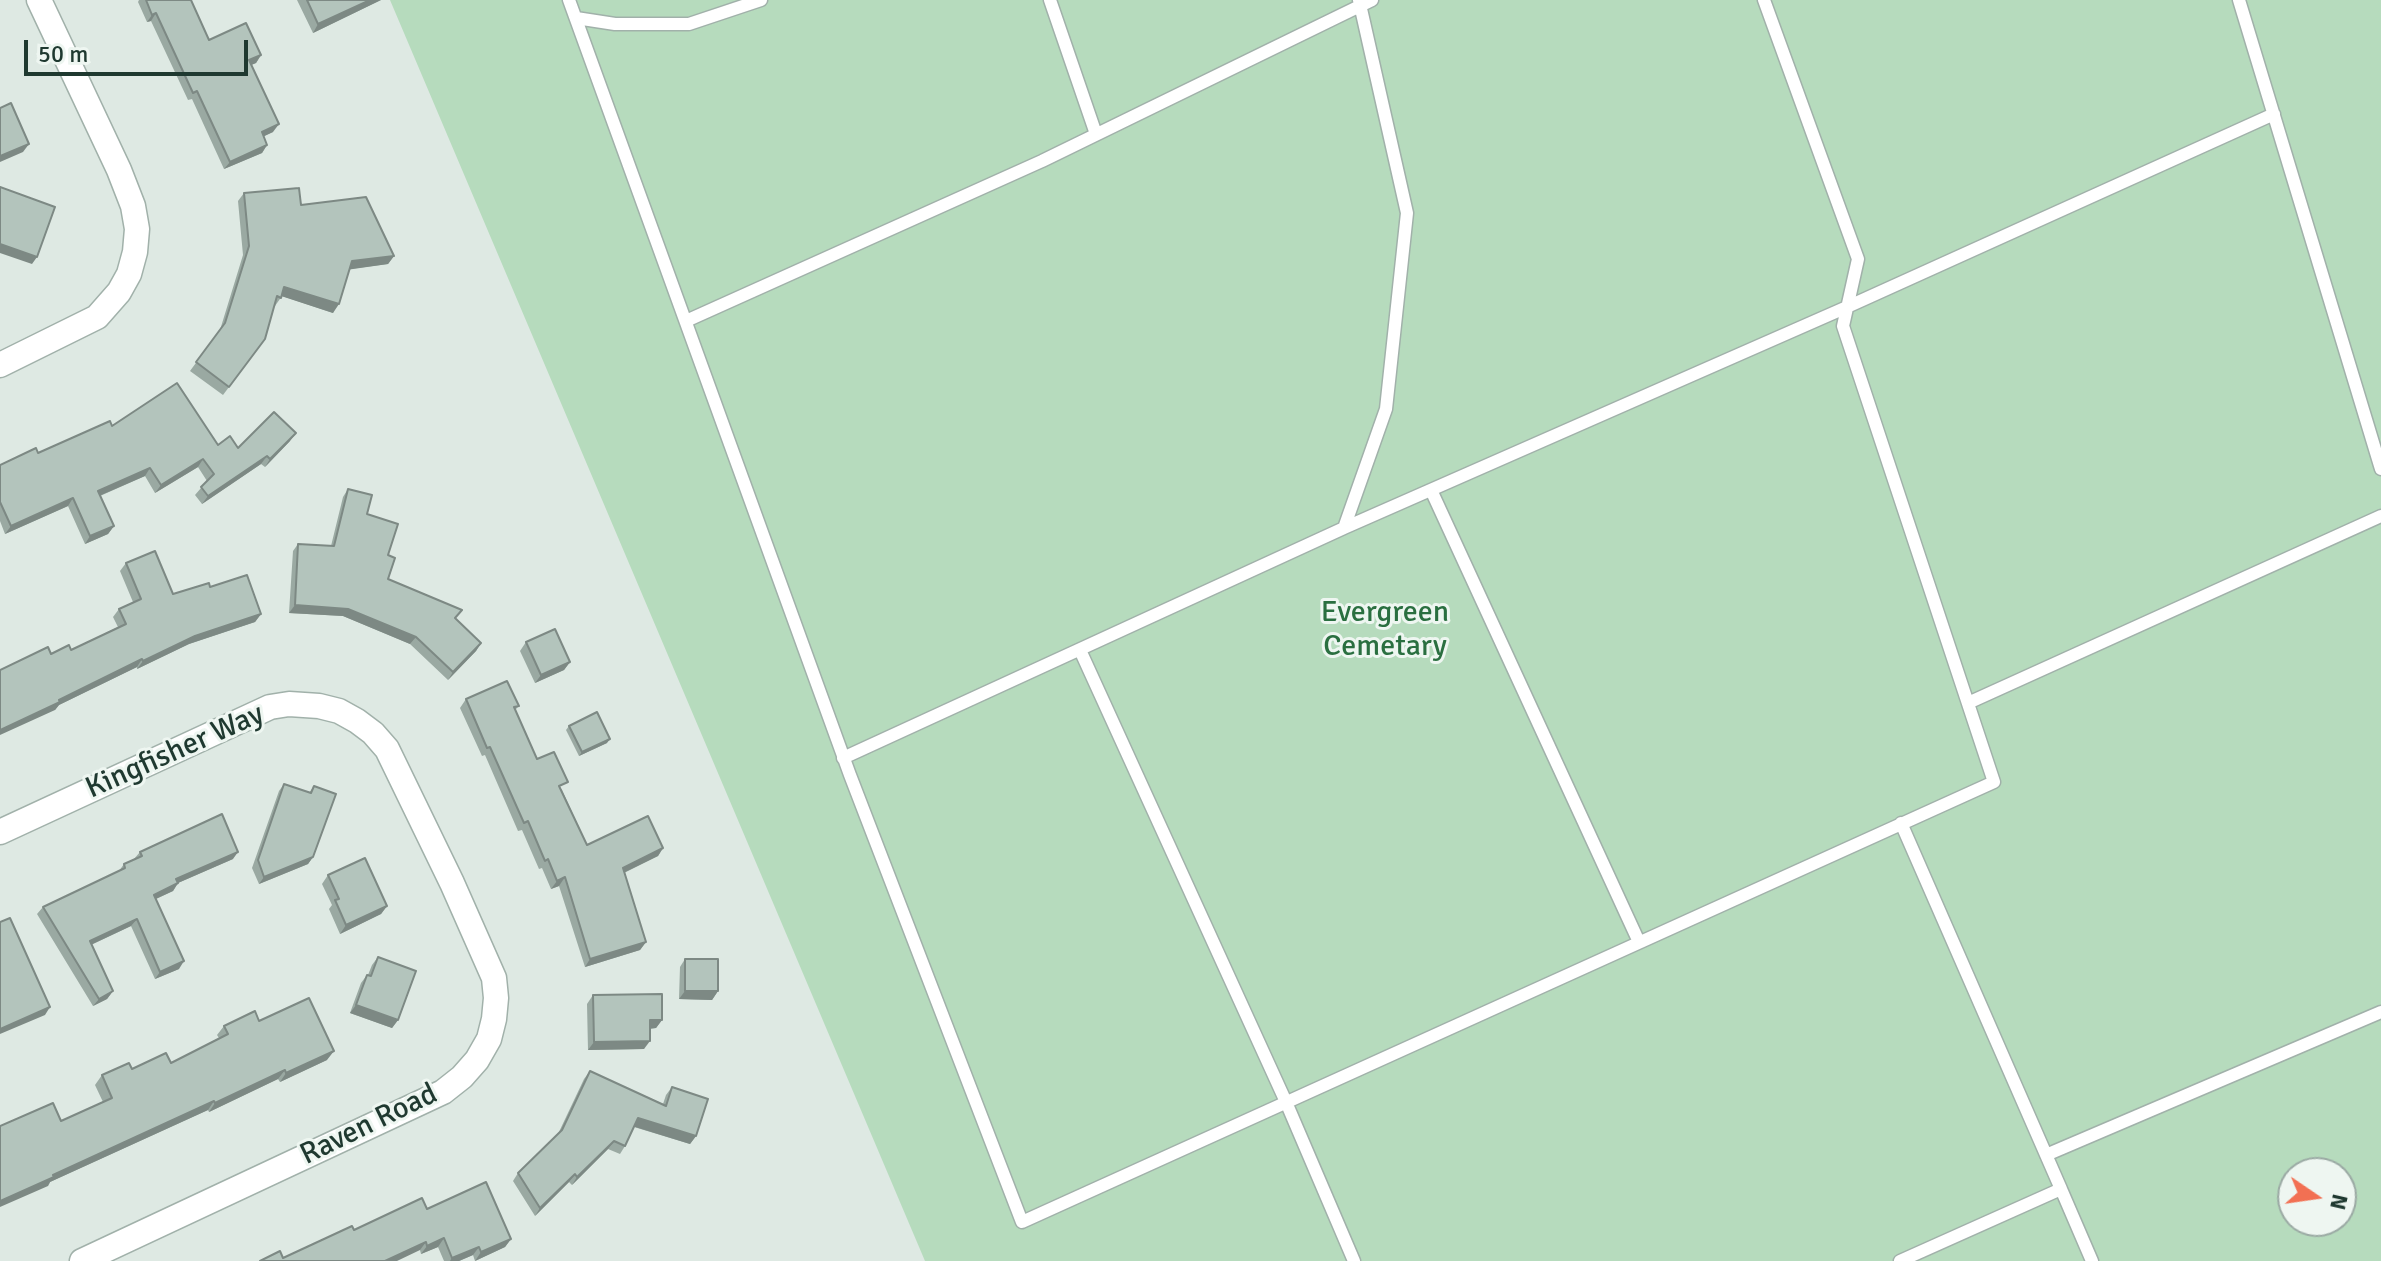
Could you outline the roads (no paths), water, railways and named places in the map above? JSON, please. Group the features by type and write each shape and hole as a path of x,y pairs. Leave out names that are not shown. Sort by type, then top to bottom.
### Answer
{"street":[{"path":"0,365 97,317 119,292 129,274 135,252 137,229 133,206 39,0"},
{"name":"Kingfisher Way","path":"0,832 270,707 289,704 319,706 339,711 357,721 387,749 452,883"},
{"name":"Raven Road","path":"82,1261 443,1092 462,1077 489,1039 496,998 488,960 452,883"}],"lane":[{"path":"569,0 843,758 1022,1222 1994,782 1843,326 1858,259 1764,0"},
{"path":"576,18 615,24 689,24 761,0"},
{"path":"1050,0 1096,134"},
{"path":"2239,0 2381,469"},
{"path":"686,321 1096,134 1364,2 1407,213 1386,409 1344,528"},
{"path":"843,758 1344,528 1847,307 2274,114"},
{"path":"1431,490 1639,942"},
{"path":"1968,703 2381,516"},
{"path":"1080,650 1286,1102 1354,1261"},
{"path":"1901,823 2092,1261"},
{"path":"2046,1155 2381,1012"},
{"path":"1900,1261 2061,1189"}],"park label":[{"name":"Evergreen Cemetary","path":"1385,630"}]}
